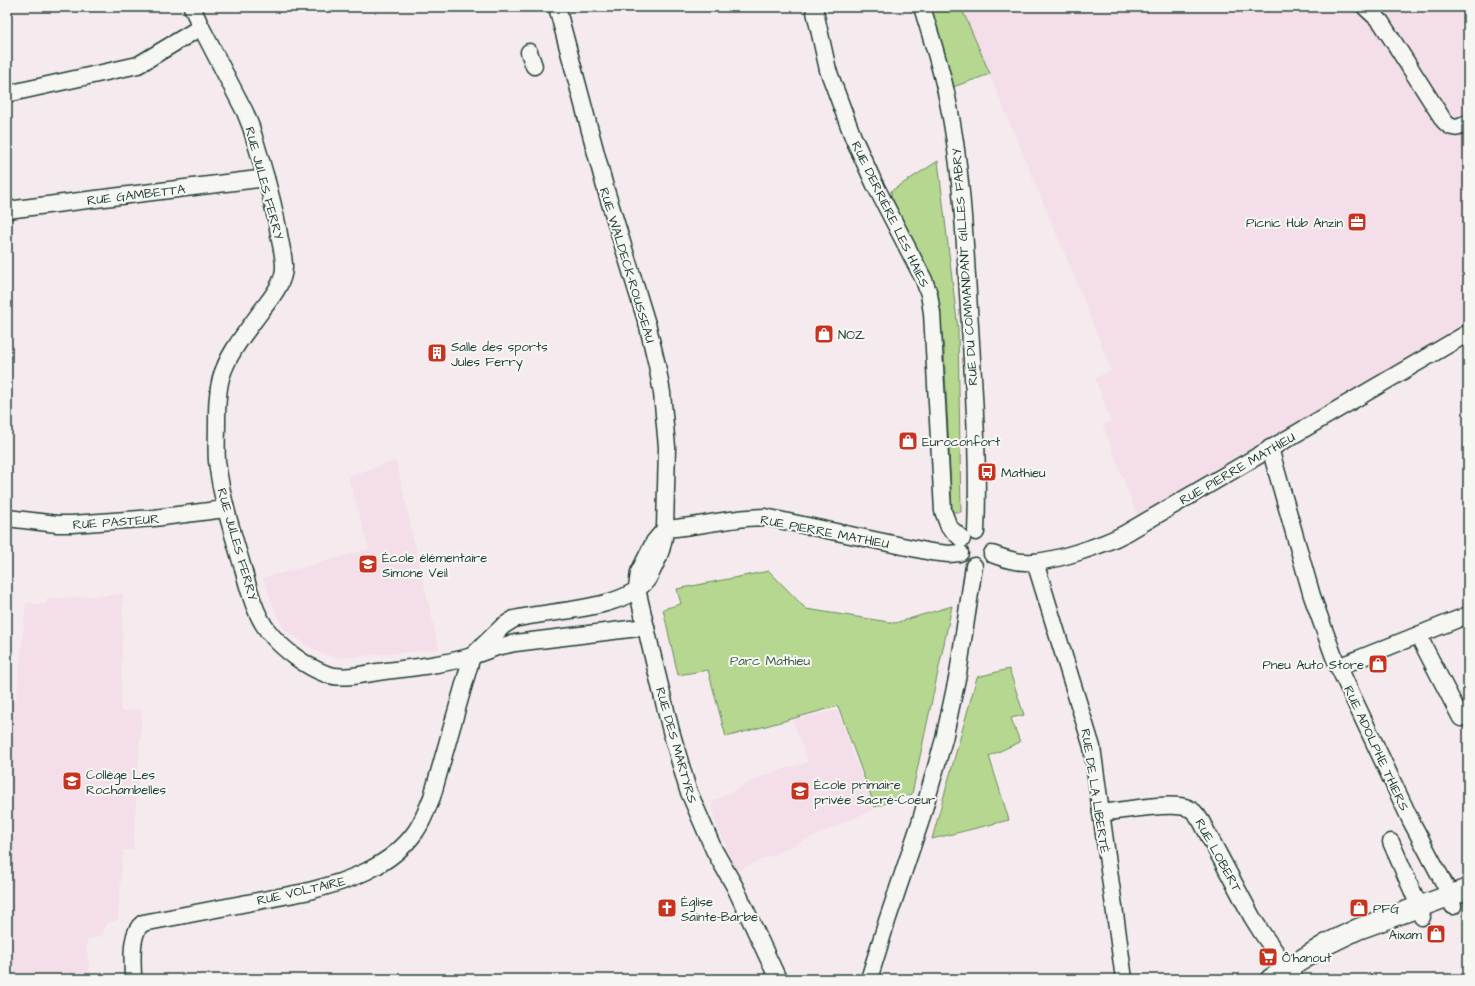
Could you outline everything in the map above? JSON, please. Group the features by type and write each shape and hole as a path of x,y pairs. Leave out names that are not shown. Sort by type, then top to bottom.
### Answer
{"main road":[{"path":"1286,976 1342,936 1374,922 1420,912 1457,901 1468,889"}],"street":[{"name":"RUE JULES FERRY","path":"192,7 245,112 251,127 278,222 284,267 282,279 274,294 240,341 228,361 218,391 217,457 225,509 246,579 261,619 267,630 275,639 303,662 325,673 339,676 448,662 515,643 646,627"},
{"name":"RUE WALDECK-ROUSSEAU","path":"557,7 604,182 648,327 657,365 667,434 665,529"},
{"name":"RUE DERRIÈRE LES HAIES","path":"814,7 828,70 853,137 874,183 921,274 929,294 932,314 943,511 949,527 961,546"},
{"name":"RUE DU COMMANDANT GILLES FABRY","path":"922,7 944,83 958,163 976,422 976,532"},
{"path":"1366,7 1381,22 1447,124 1453,128 1457,128 1468,123"},
{"path":"7,94 138,65 201,27"},
{"name":"RUE GAMBETTA","path":"7,210 266,178"},
{"name":"RUE PIERRE MATHIEU","path":"992,554 1016,561 1035,562 1100,545 1118,538 1468,333"},
{"name":"RUE ADOLPHE THIERS","path":"1270,448 1312,596 1338,667 1411,821 1445,885 1457,901"},
{"name":"RUE PASTEUR","path":"7,518 57,524 72,524 154,518 225,509"},
{"name":"RUE PIERRE MATHIEU","path":"665,529 684,528 765,517 931,552 949,554 961,546"},
{"path":"472,656 503,626 514,619 601,605 615,601 637,590 638,572 654,542 665,529"},
{"path":"976,532 983,533 990,538 993,547 992,554 985,563 974,566 964,561 961,546 970,533 976,532"},
{"name":"RUE DE LA LIBERTÉ","path":"1035,562 1090,739 1102,813 1124,979"},
{"path":"869,979 920,823 942,745 958,674 974,566"},
{"name":"RUE DES MARTYRS","path":"637,590 671,731 688,790 714,850 735,887 778,979"},
{"path":"1338,667 1468,615"},
{"path":"1418,635 1461,718"},
{"name":"RUE VOLTAIRE","path":"133,979 134,938 136,929 143,923 305,892 337,884 360,875 378,865 402,847 417,830 432,797 472,656"},
{"name":"RUE LOBERT","path":"1102,813 1164,806 1184,807 1196,813 1252,917 1286,976"},
{"path":"1391,842 1420,912"}],"shaded area":[{"path":"961,7 1468,7 1468,327 1137,516 1103,425 1111,422 1095,378 1111,371 1079,288"},
{"name":"École élémentaire Simone Veil","path":"396,461 439,649 339,658 320,653 287,631 280,622 263,578 369,549 348,476"},
{"name":"Collège Les Rochambelles","path":"123,594 121,711 142,710 133,850 123,850 118,920 108,923 101,936 88,939 86,947 91,979 7,979 7,701 16,702 26,603 46,604 47,599"},
{"name":"École primaire privée Sacré-Coeur","path":"837,710 874,809 737,871 714,818 712,802 756,779 808,762 793,720"}],"green space":[{"path":"928,7 961,7 990,74 953,87"},
{"path":"938,161 958,329 961,512 952,512 944,349 935,285 891,196 891,191"},
{"name":"Parc Mathieu","path":"769,571 806,609 895,623 952,606 912,794 875,807 838,706 726,737 708,670 678,675 663,609 681,604 677,589"},
{"path":"1009,669 1024,715 1011,718 1020,742 989,756 1009,820 932,839 977,677"}],"place":[{"name":"Picnic Hub Anzin","path":"1357,222"},
{"name":"NOZ","path":"824,334"},
{"name":"Salle des sports Jules Ferry","path":"437,353"},
{"name":"Euroconfort","path":"908,441"},
{"name":"Mathieu","path":"987,472"},
{"name":"École élémentaire Simone Veil","path":"368,564"},
{"name":"Pneu Auto Store","path":"1378,664"},
{"name":"Collège Les Rochambelles","path":"72,781"},
{"name":"École primaire privée Sacré-Coeur","path":"800,791"},
{"name":"Église Sainte-Barbe","path":"667,908"},
{"name":"PFG","path":"1359,908"},
{"name":"Aixam","path":"1436,934"},
{"name":"Ô'hanout","path":"1268,957"}]}
